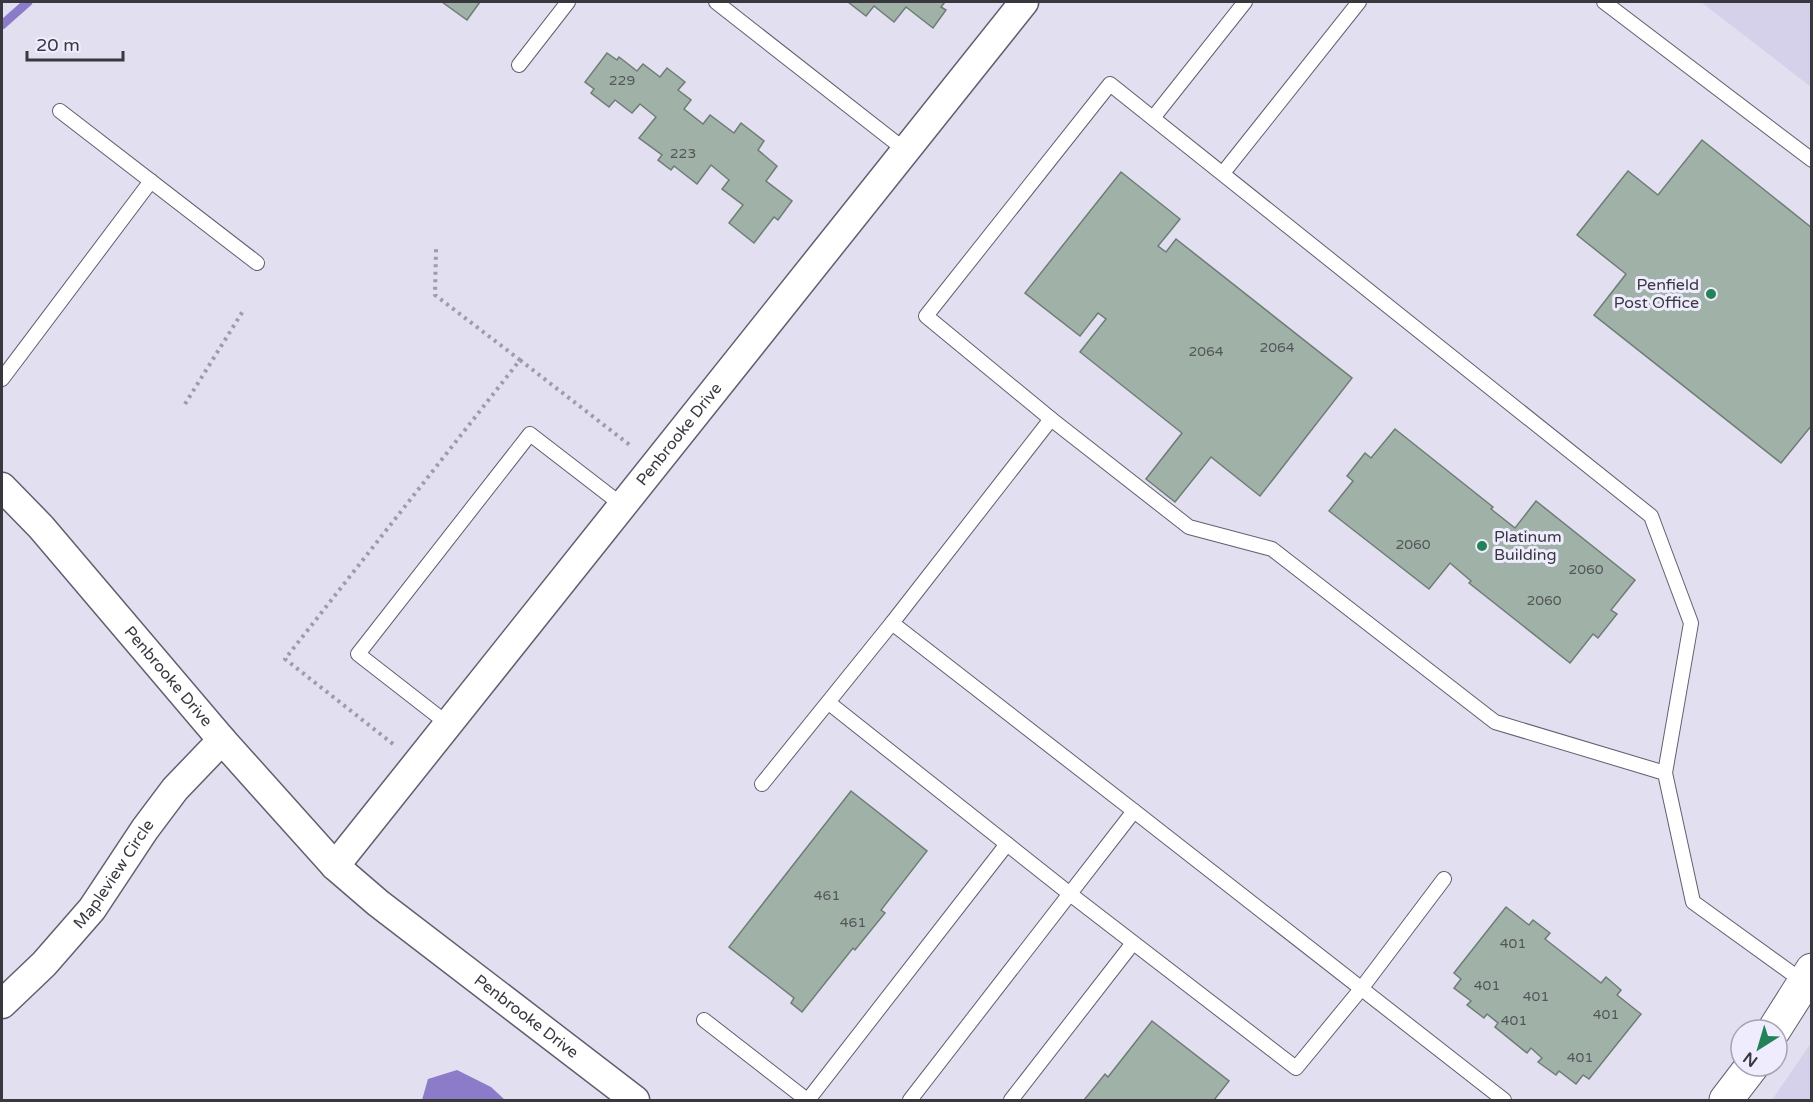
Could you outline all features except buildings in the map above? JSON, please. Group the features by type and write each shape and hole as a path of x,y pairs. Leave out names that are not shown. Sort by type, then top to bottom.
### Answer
{"main road":[{"path":"1782,1018 1809,980"},
{"path":"1726,1101 1743,1078"}],"street":[{"name":"Penbrooke Drive","path":"335,866 1024,2"},
{"name":"Penbrooke Drive","path":"2,487 41,527 222,740 335,866 430,944 635,1101"},
{"name":"Mapleview Circle","path":"2,1004 44,964 92,909 145,829 175,789 222,740"}],"lane":[{"path":"519,65 568,2"},
{"path":"716,2 905,150"},
{"path":"1152,118 1245,2"},
{"path":"1223,173 1359,2"},
{"path":"1604,2 1812,160"},
{"path":"1665,773 1495,722 1272,549 1189,527 1051,419 926,316 1110,84 1651,516 1691,623 1665,773 1693,902 1809,980"},
{"path":"60,111 257,263"},
{"path":"2,379 151,181"},
{"path":"762,784 829,703 1051,419"},
{"path":"448,724 358,654 530,434 622,505"},
{"path":"892,623 1504,1101"},
{"path":"829,703 1070,894 1296,1068 1361,989 1444,879"},
{"path":"910,1101 1134,811"},
{"path":"704,1020 807,1101 1007,844"},
{"path":"1011,1101 1133,943"}],"path":[{"path":"436,249 435,295 631,447"},
{"path":"185,404 243,311"},
{"path":"394,744 285,659 520,360"}],"shaded area":[{"path":"1701,2 1811,2 1811,87"},
{"path":"1811,1043 1811,1100 1772,1100"},
{"path":"457,1070 491,1087 505,1100 422,1100 428,1079"}],"waterway":[{"path":"2,25 28,2"}],"place":[{"name":"Penfield Post Office","path":"1711,294"},
{"name":"Platinum Building","path":"1482,546"}]}
